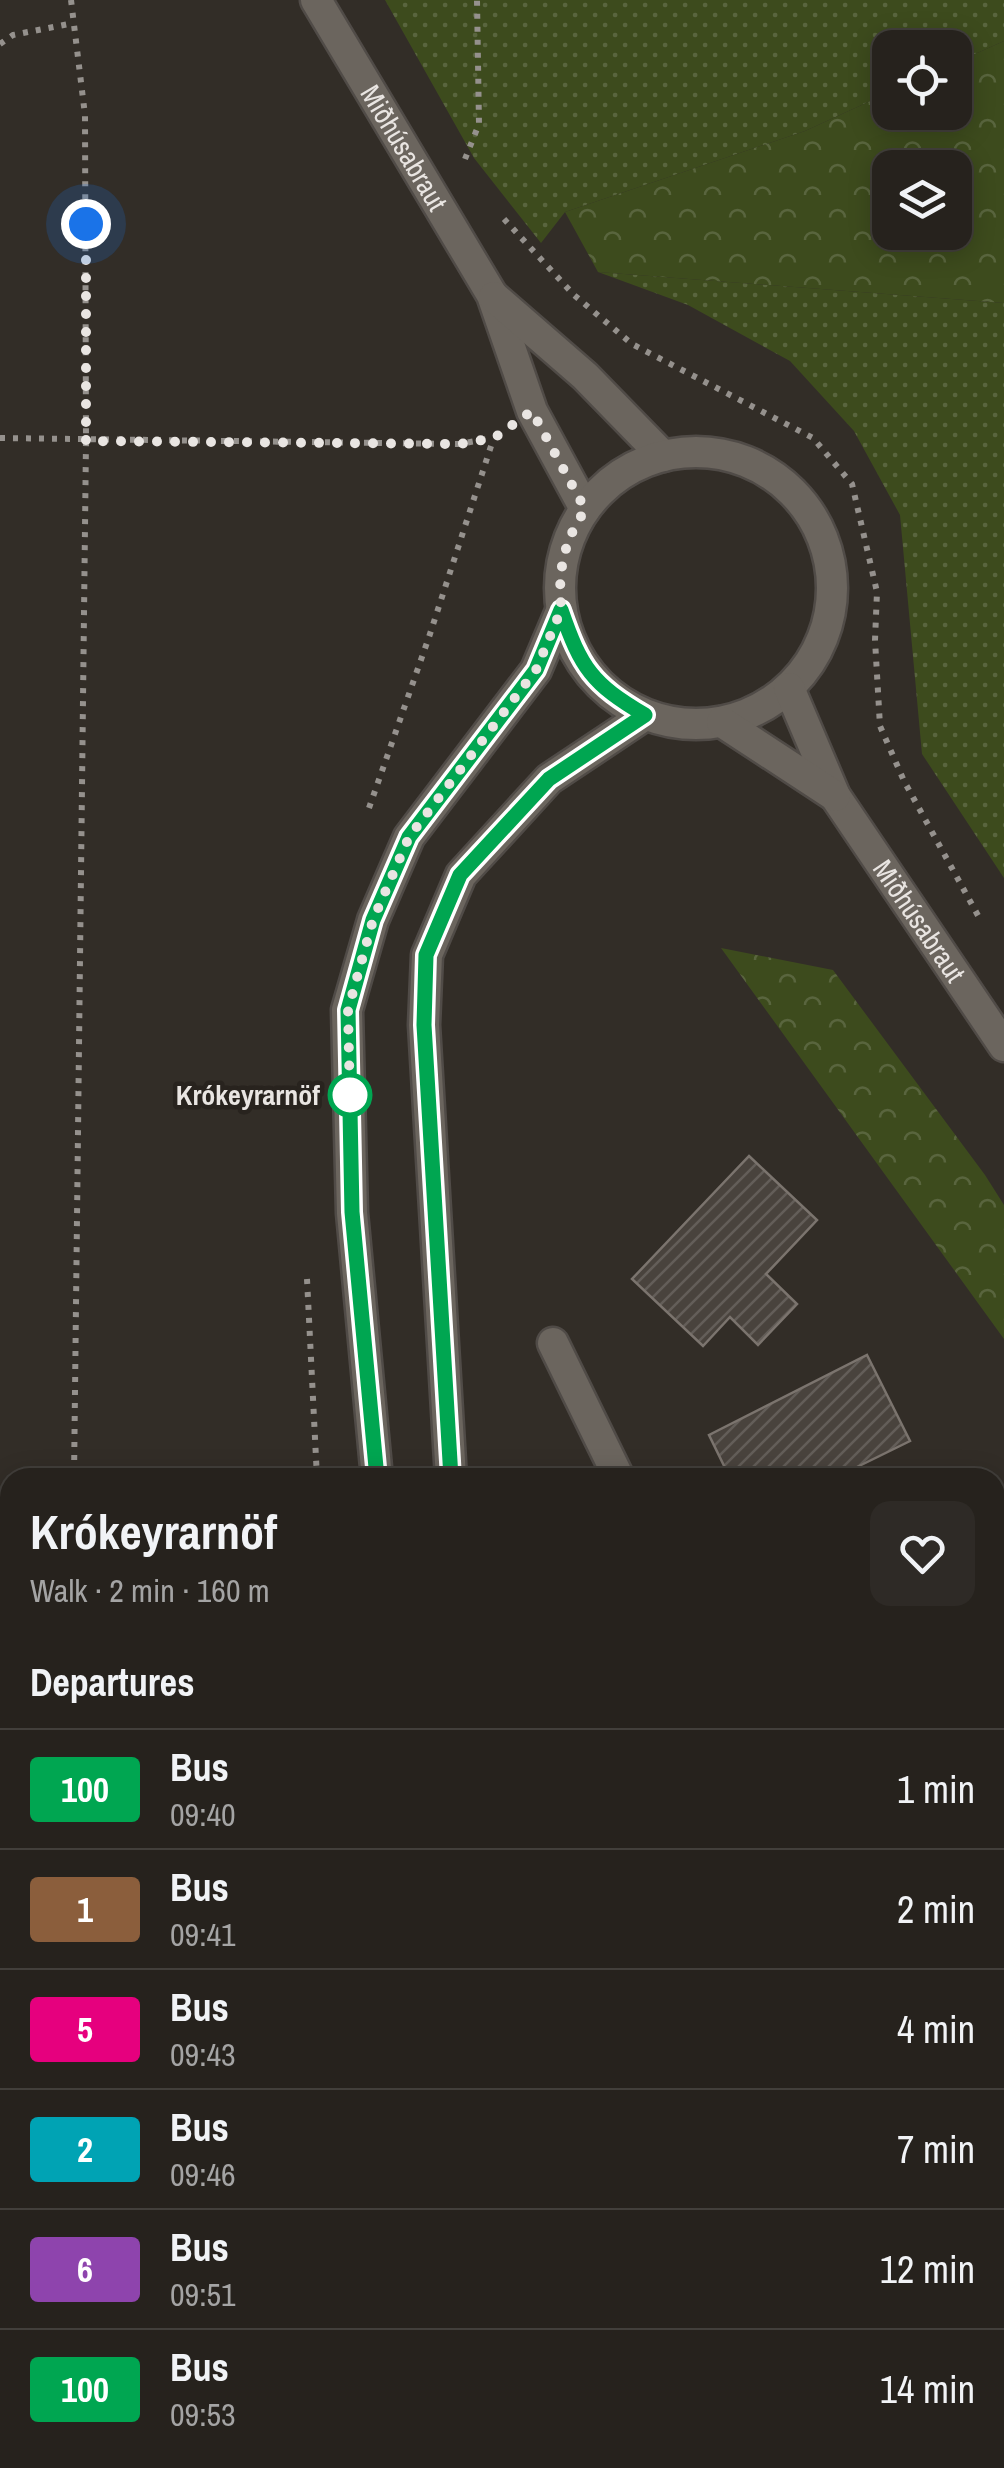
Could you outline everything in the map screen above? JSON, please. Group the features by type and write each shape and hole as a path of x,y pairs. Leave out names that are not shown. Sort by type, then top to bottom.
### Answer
{"street":[{"name":"Miðhúsabraut","path":"316,0 492,295 532,411 585,509"},
{"name":"Miðhúsabraut","path":"492,295 584,376 663,456"},
{"path":"707,452 750,464 788,488 816,523 830,565 831,610 816,652 790,688 758,710 722,722 683,725 645,715 605,691 576,654 561,610 560,575 568,540 585,509 606,485 663,456 707,452"},
{"path":"376,1468 352,1212 348,1010 373,920 409,837 536,670 561,610"},
{"name":"Miðhúsabraut","path":"790,688 835,796 1004,1046"},
{"path":"450,1468 424,1025 426,955 460,875 549,779 645,715"},
{"name":"Miðhúsabraut","path":"722,722 835,796"},
{"path":"553,1343 614,1468"}],"path":[{"path":"71,0 85,115 86,441 74,1468"},
{"path":"460,170 479,124 478,0"},
{"path":"0,44 12,35 74,23"},
{"path":"498,212 574,295 632,344 813,438 852,484 877,592 875,640 880,726 904,781 985,928"},
{"path":"584,376 632,344"},
{"path":"0,438 460,444 494,438 532,411"}],"green space":[{"path":"385,0 1004,0 1004,41 972,55 972,30 872,30 872,100 805,131 565,212 541,243 474,158"},
{"path":"1004,41 1004,303 598,272 565,212 805,131 872,100 872,130 972,130 972,55"},
{"path":"598,272 1004,303 1004,878 922,754 900,515 854,431 790,361 688,305"},
{"path":"721,948 833,970 985,1175 1004,1205 1004,1339"}],"building":[{"path":"749,1156 817,1220 766,1274 797,1304 758,1345 730,1317 703,1346 632,1279"},
{"path":"867,1355 910,1441 855,1468 725,1468 709,1435"}],"bus line":[{"name":"100","path":"376,1468 352,1212 348,1010 373,920 409,837 536,670 561,610 576,654 605,691 645,715 549,779 460,875 426,955 424,1025 450,1468"}],"place":[{"name":"Krókeyrarnöf","path":"350,1095"}],"route":[{"path":"86,224 86,441 460,444 494,438 532,411 585,509 568,540 560,575 561,610 536,670 409,837 373,920 348,1010 350,1102 350,1095"}]}
